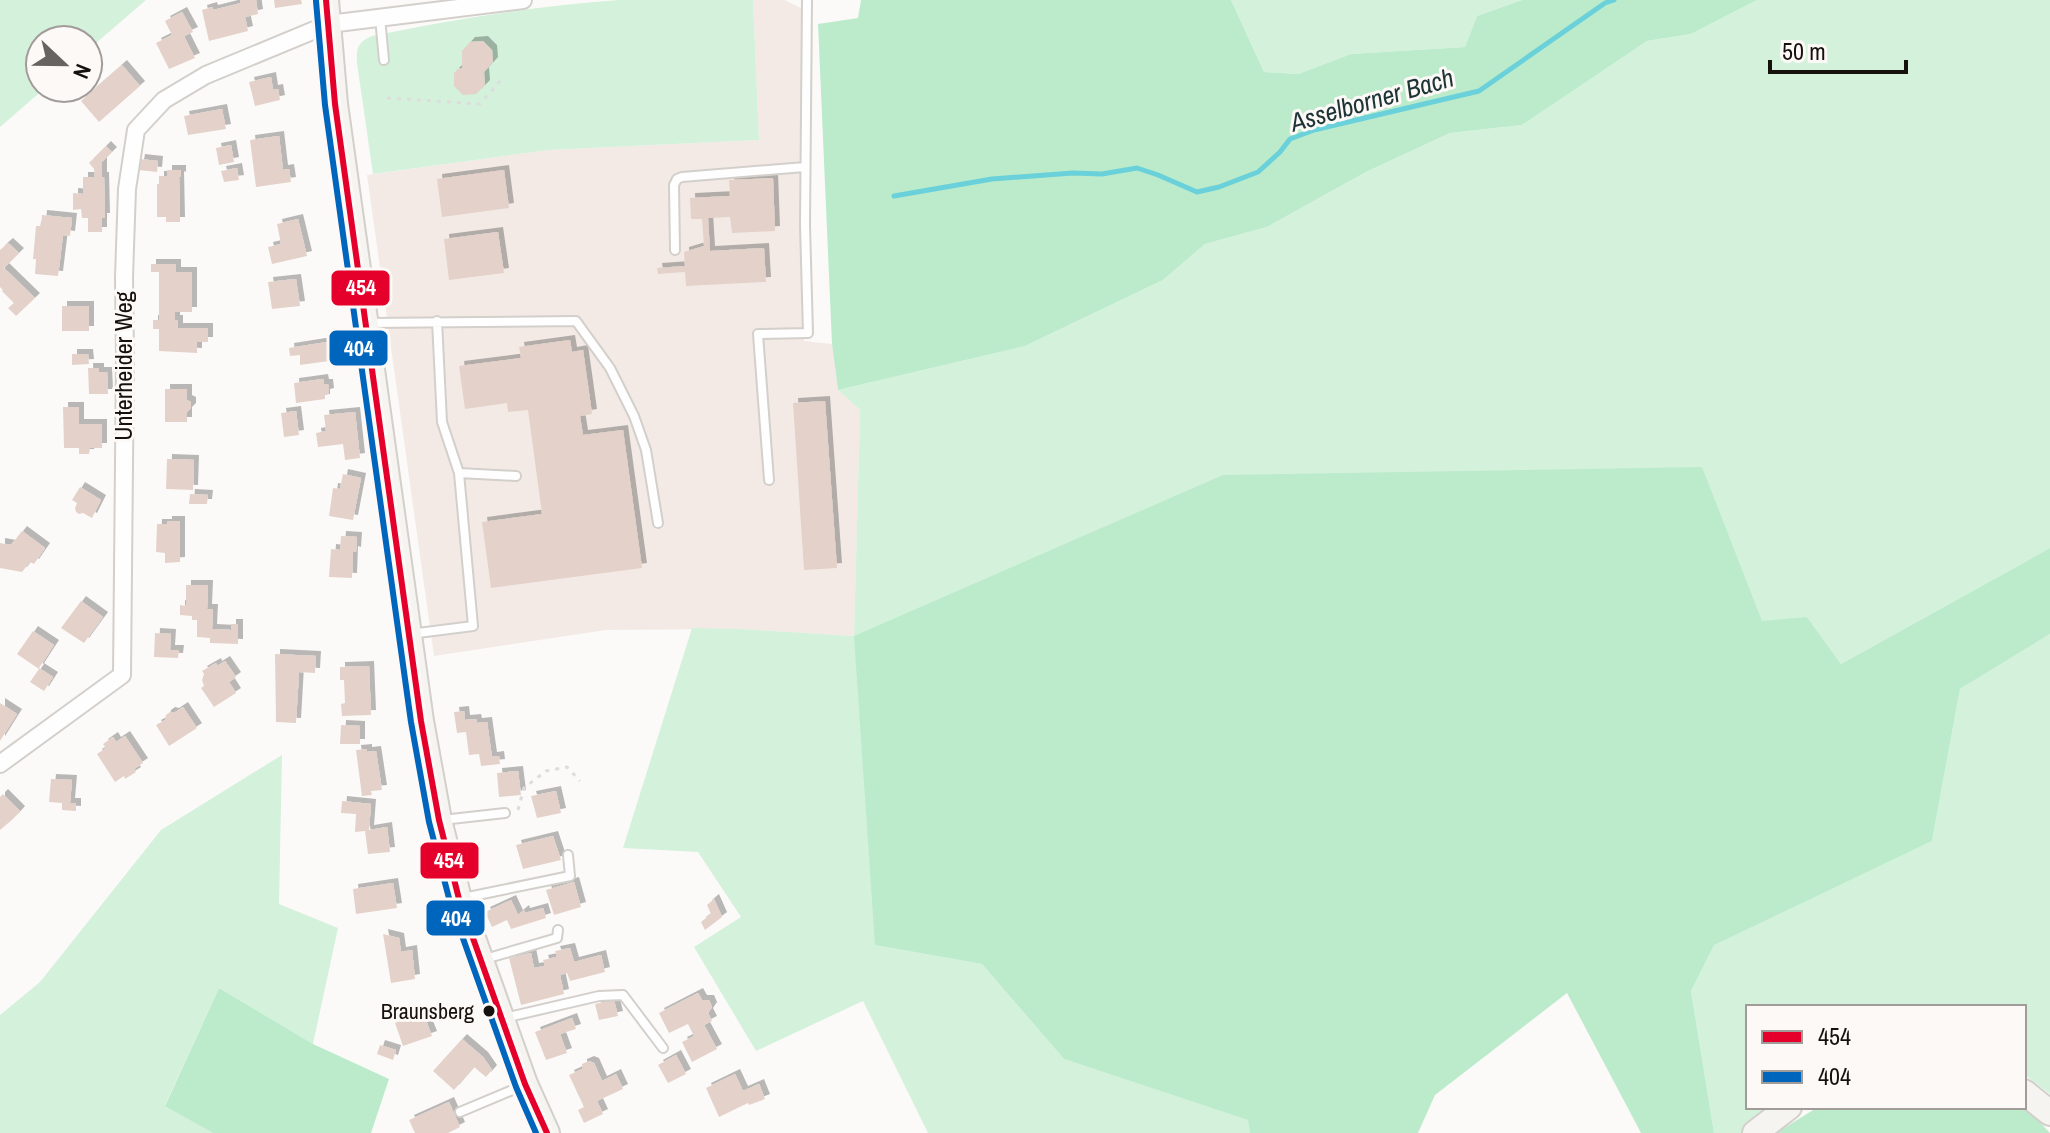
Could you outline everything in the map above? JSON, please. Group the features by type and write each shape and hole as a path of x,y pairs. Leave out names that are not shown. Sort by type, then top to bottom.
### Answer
{"main road":[{"path":"327,12 335,104 421,721 439,820 479,961 525,1084 547,1133"},
{"path":"2026,1094 2050,1113"},
{"path":"1755,1133 1786,1109"}],"street":[{"path":"327,12 380,18 523,0"},
{"name":"Unterheider Weg","path":"0,764 122,675 124,277 127,189 136,130 164,100 327,12"}],"lane":[{"path":"769,480 758,334 808,333 805,167 807,0"},
{"path":"380,18 384,60"},
{"path":"675,250 674,185 677,179 805,167"},
{"path":"409,634 473,626 459,473 442,422 437,321"},
{"path":"366,323 576,321 610,368 634,416 646,450 658,523"},
{"path":"459,473 516,476"},
{"path":"439,820 505,813"},
{"path":"459,899 570,876 568,855"},
{"path":"479,961 557,938 558,930"},
{"path":"502,1019 599,996 623,995 663,1048"},
{"path":"460,1112 525,1084"}],"path":[{"path":"387,98 480,104 501,80"},
{"path":"505,813 519,809 524,788 546,771 567,767 580,781"}],"shaded area":[{"path":"753,0 785,0 803,9 804,341 832,344 838,390 860,410 854,636 741,629 606,630 434,656 367,175 548,150 759,140"}],"green space":[{"path":"0,0 146,0 104,36 104,24 24,24 24,104 27,104 0,127"},
{"path":"619,0 753,0 759,140 548,150 373,174 357,63 361,43 372,36 464,19"},
{"path":"861,0 1231,0 1264,72 1298,74 1351,54 1465,47 1477,16 1522,0 1757,0 1691,34 1647,41 1522,125 1450,133 1366,172 1267,227 1205,244 1163,280 1025,346 838,390 832,344 818,24 858,18"},
{"path":"1231,0 1522,0 1477,16 1465,47 1351,54 1298,74 1264,72"},
{"path":"1757,0 2050,0 2050,548 1841,664 1807,617 876,945 982,964 1064,1059 1249,1120 1250,1133 928,1133 863,1001 756,1051 694,947 741,917 698,852 623,848 692,628 854,636 860,410 838,390 1025,346 1163,280 1205,244 1267,227 1366,172 1450,133 1522,125 1647,41 1691,34"},
{"path":"1702,467 1762,621 1807,617 1841,664 2050,548 2050,634 1960,689 1932,841 1714,945 1691,991 1714,1133 1641,1133 1567,993 1435,1095 1418,1133 1250,1133 1248,1120 1064,1059 982,964 875,945 854,636 1223,475"},
{"path":"2050,634 2050,1094 2026,1076 2026,1005 1746,1005 1746,1109 1771,1109 1742,1133 1714,1133 1691,991 1714,944 1932,841 1960,689"},
{"path":"282,755 279,904 338,928 313,1044 219,988 165,1105 213,1133 0,1133 0,1015 40,982 161,830"},
{"path":"219,988 313,1044 389,1079 371,1133 213,1133 165,1106"},
{"path":"1815,1109 2025,1109 2050,1133 1776,1133"}],"building":[{"path":"240,0 256,0 258,14 245,17 248,31 209,41 202,10 241,3"},
{"path":"274,0 301,0 302,4 275,8"},
{"path":"182,12 193,32 184,36 195,58 169,69 156,43 172,35 165,21"},
{"path":"483,41 492,50 493,62 484,72 485,85 476,94 463,95 454,86 454,73 462,68 462,51 470,42"},
{"path":"122,65 140,86 99,122 84,104 104,104 104,81"},
{"path":"271,77 273,90 278,89 280,100 255,106 249,82"},
{"path":"222,109 226,129 188,135 184,116"},
{"path":"279,136 283,170 289,169 291,182 256,187 250,140"},
{"path":"231,145 234,162 219,165 216,148"},
{"path":"106,146 112,152 102,162 105,218 102,218 102,232 88,232 88,218 82,218 81,209 73,210 73,193 83,194 83,177 95,177 89,163"},
{"path":"140,159 158,161 157,172 138,170"},
{"path":"237,168 239,180 224,182 221,171"},
{"path":"167,170 181,170 180,222 166,222 166,217 157,217 157,184 159,176 167,176"},
{"path":"504,170 509,208 442,217 437,179"},
{"path":"773,178 775,231 732,233 730,217 708,218 710,251 764,248 766,282 686,286 685,272 658,274 657,268 685,266 684,252 704,246 702,219 691,219 690,198 730,196 729,180"},
{"path":"42,215 72,218 70,236 63,235 58,276 35,274 36,226 41,226"},
{"path":"298,219 307,256 272,264 268,247 281,244 277,224"},
{"path":"498,232 504,273 449,280 444,239"},
{"path":"8,243 19,253 4,268 35,298 16,316 8,308 14,303 0,287 0,250"},
{"path":"151,264 176,264 176,272 192,272 192,312 175,312 175,320 178,320 178,328 208,328 208,342 197,342 197,353 159,351 159,329 153,329 153,320 159,320 159,272 151,272"},
{"path":"296,279 300,306 272,309 268,282"},
{"path":"62,306 89,306 89,331 62,331"},
{"path":"570,340 572,352 583,350 592,414 580,416 583,435 623,430 642,568 491,588 482,522 542,514 528,410 508,412 507,403 465,409 459,366 521,358 519,347"},
{"path":"327,342 329,361 300,365 300,355 290,356 289,348"},
{"path":"72,354 88,354 89,364 72,365"},
{"path":"88,368 107,372 108,394 89,394"},
{"path":"323,379 324,384 328,384 329,393 325,394 325,399 296,403 294,383"},
{"path":"165,389 187,389 191,408 187,412 187,422 165,422"},
{"path":"825,401 837,568 804,570 793,403"},
{"path":"63,407 79,407 79,424 102,424 102,448 90,448 89,454 79,454 79,448 64,448"},
{"path":"296,411 299,435 284,437 281,413"},
{"path":"355,412 360,458 345,460 343,444 318,447 316,433 326,431 324,415"},
{"path":"167,459 194,460 193,490 166,489"},
{"path":"343,474 361,478 353,520 329,516 333,488 340,489"},
{"path":"80,487 101,500 92,518 76,512 77,503 72,500"},
{"path":"190,494 208,495 207,504 189,504"},
{"path":"167,521 180,521 180,562 165,563 165,553 156,552 157,524 167,524"},
{"path":"22,531 45,548 34,564 30,562 22,572 0,568 0,543 11,545"},
{"path":"341,536 357,537 352,578 329,577 331,549 340,550"},
{"path":"186,585 208,585 207,609 213,609 212,629 231,630 231,624 238,624 238,644 210,643 210,638 197,637 197,620 192,620 192,616 180,615 180,605 186,606"},
{"path":"81,601 103,617 84,643 61,628"},
{"path":"33,631 54,645 39,668 53,677 44,691 30,682 39,669 17,654"},
{"path":"155,633 171,634 170,650 179,650 178,658 154,657"},
{"path":"275,654 316,656 315,673 299,672 296,723 276,722"},
{"path":"225,661 236,677 229,682 236,693 214,707 201,688 204,686 202,671"},
{"path":"369,666 371,715 342,716 341,704 345,703 340,667"},
{"path":"0,703 17,714 0,741"},
{"path":"183,707 197,728 169,746 156,725 165,720 170,712"},
{"path":"464,711 465,720 487,722 492,757 499,756 500,764 481,766 479,754 469,755 466,732 457,733 454,712"},
{"path":"341,725 360,726 360,744 340,744"},
{"path":"125,736 143,763 134,769 136,772 115,782 97,754 106,748 103,744 113,737 116,742"},
{"path":"367,749 367,752 376,751 382,790 362,796 356,750"},
{"path":"518,771 521,795 499,797 497,773"},
{"path":"51,779 72,780 70,803 76,803 76,811 62,810 62,803 49,802"},
{"path":"556,791 561,813 537,818 531,796"},
{"path":"3,794 20,811 0,830 0,797"},
{"path":"342,801 371,804 369,830 387,827 390,852 368,854 365,831 355,832 356,814 341,813"},
{"path":"553,836 561,860 523,869 516,845"},
{"path":"574,882 581,907 554,915 546,890"},
{"path":"393,883 397,908 356,914 353,889"},
{"path":"714,899 722,917 705,930 701,922 711,914 707,905"},
{"path":"511,900 518,915 524,910 525,913 543,908 546,918 511,929 507,920 492,927 485,912"},
{"path":"383,934 399,938 401,952 412,950 415,979 391,983"},
{"path":"570,948 574,962 601,955 605,972 570,981 567,973 560,975 564,994 521,1005 509,958 531,953 534,968 545,966 543,960 557,957 555,951"},
{"path":"698,993 702,1000 709,1000 712,1007 708,1013 712,1021 704,1025 717,1049 692,1062 682,1042 694,1036 688,1024 669,1033 659,1013"},
{"path":"614,1000 618,1016 599,1020 595,1004"},
{"path":"423,1013 432,1036 403,1046 395,1023"},
{"path":"572,1018 576,1029 560,1034 567,1053 546,1060 535,1032"},
{"path":"462,1039 483,1057 492,1070 486,1077 474,1067 454,1090 433,1071"},
{"path":"380,1045 396,1050 393,1060 377,1054"},
{"path":"676,1055 686,1074 668,1083 658,1065"},
{"path":"589,1061 594,1063 602,1081 616,1074 623,1089 597,1101 603,1114 584,1123 578,1110 584,1107 569,1075 582,1069 582,1064"},
{"path":"735,1074 743,1091 759,1084 765,1099 748,1103 719,1117 706,1088"},
{"path":"449,1102 460,1127 448,1133 415,1133 409,1120"}],"waterway":[{"name":"Asselborner Bach","path":"894,196 992,179 1102,174 1137,168 1197,192 1219,187 1258,172 1290,139 1314,130 1479,91 1605,3 1614,0"}],"transit line":[{"name":"454","path":"326,0 335,104 421,721 439,820 459,899 525,1084 547,1133"},
{"name":"404","path":"316,1 325,105 411,722 429,822 450,902 516,1087 536,1133"}],"place":[{"name":"Braunsberg","path":"489,1011"}]}
